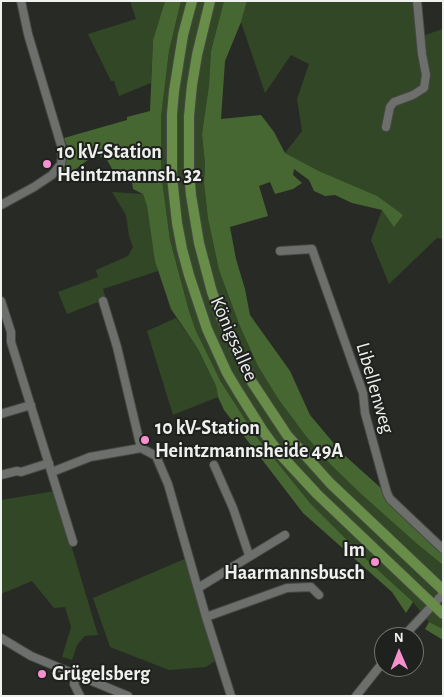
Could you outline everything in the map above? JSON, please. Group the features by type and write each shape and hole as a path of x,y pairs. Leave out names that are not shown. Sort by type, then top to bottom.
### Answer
{"main road":[{"name":"Königsallee","path":"192,1 183,35 174,91 172,177 182,249 207,329 227,373 279,453 317,494 443,614"},
{"name":"Königsallee","path":"210,1 192,85 189,116 189,170 199,243 212,292 221,317 252,382 287,435 330,483 443,590"}],"street":[{"path":"1,205 52,175 62,163 62,153 28,34 21,1"},
{"path":"386,127 390,107 394,102 413,96 424,88 426,75 417,1"},
{"name":"Libellenweg","path":"280,251 312,249 363,393 365,413 387,493 443,549"},
{"path":"1,301 11,332 11,342 73,542"},
{"path":"103,301 118,348 141,448"},
{"path":"1,414 31,405"},
{"path":"52,472 90,458 141,448 156,456 168,484 231,696"},
{"path":"1,475 17,471 21,472 49,463"},
{"path":"214,465 233,508 249,555"},
{"path":"198,588 249,555 285,535"},
{"path":"206,617 287,588 311,587 319,595"},
{"path":"412,627 443,594"},
{"path":"1,638 31,656 128,696"},
{"path":"356,696 374,673"},
{"path":"77,675 74,684 80,696"}],"green space":[{"path":"130,1 165,1 153,40 151,83 119,96 114,81 111,81 88,34 136,19"},
{"path":"165,1 181,1 169,51 161,117 161,172 170,240 196,331 221,382 255,435 310,503 366,559 413,602 406,613 392,592 303,513 224,410 218,397 216,386 198,349 171,309 155,261 147,206 143,194 133,189 132,182 134,177 132,172 121,175 115,174 107,160 96,154 73,171 75,179 69,181 62,171 69,152 64,138 127,120 127,117 150,111 153,40"},
{"path":"181,1 224,1 211,51 209,85 202,134 205,164 204,183 208,219 219,270 239,324 279,400 305,435 331,465 360,493 443,565 443,629 429,622 413,602 366,559 310,503 242,416 221,382 196,331 170,240 161,172 161,117 169,51"},
{"path":"224,1 247,1 241,22 225,61 221,119 261,115 274,132 285,153 321,172 377,196 403,215 394,227 382,210 352,203 335,195 325,196 314,191 309,180 294,169 293,175 302,183 293,189 275,194 270,182 259,186 268,216 230,227 250,315 290,371 310,415 342,453 382,489 387,500 420,529 443,553 443,565 360,493 331,465 305,435 279,400 258,366 239,324 219,270 208,219 204,183 205,164 202,134 209,85 211,51"},
{"path":"247,1 421,1 422,36 443,29 443,239 437,238 389,284 371,240 382,210 403,215 285,153 302,131 297,99 309,64 291,55 265,93 241,22"},
{"path":"112,192 143,194 147,206 158,271 103,289 106,299 67,314 58,292 98,277 96,270 128,256 133,247 129,236 126,215"},
{"path":"176,318 198,349 216,386 218,397 173,415 147,331"},
{"path":"55,491 98,635 85,636 77,645 72,660 62,657 71,627 65,607 54,608 32,581 1,594 1,500"},
{"path":"187,558 215,661 206,667 169,670 110,647 93,598"},
{"path":"429,622 443,629 443,640 425,629"}],"place":[{"name":"10 kV-Station Heintzmannsh. 32","path":"47,164"},
{"name":"10 kV-Station Heintzmannsheide 49A","path":"145,440"},
{"name":"Im Haarmannsbusch","path":"375,562"},
{"name":"Grügelsberg","path":"42,674"}]}
